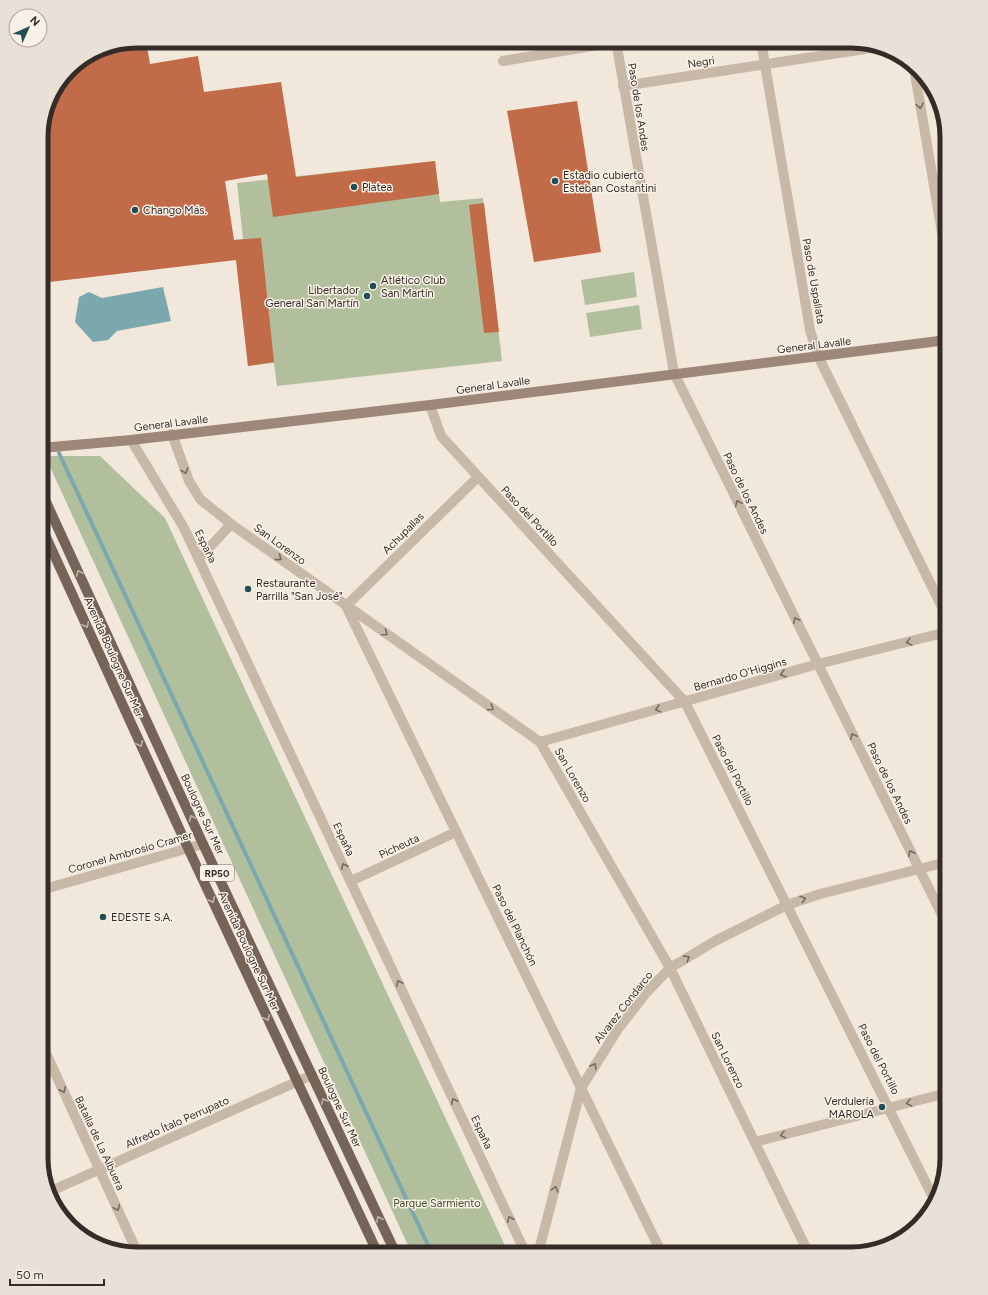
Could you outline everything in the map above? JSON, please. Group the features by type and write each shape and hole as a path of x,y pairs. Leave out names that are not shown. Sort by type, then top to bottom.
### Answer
{"main road":[{"name":"General Lavalle","path":"48,447 131,440 172,434 430,406 674,373 940,341"},
{"name":"Boulogne Sur Mer","path":"48,506 203,844 393,1247"},
{"name":"Avenida Boulogne Sur Mer","path":"48,541 188,848 375,1247"}],"street":[{"path":"503,61 576,48"},
{"name":"Paso de los Andes","path":"617,48 674,373 940,912"},
{"name":"Paso de Uspallata","path":"762,48 810,330 818,356 940,603"},
{"name":"Negri","path":"623,86 866,50"},
{"path":"915,75 940,221"},
{"name":"Paso del Portillo","path":"430,406 441,436 685,702 932,1194"},
{"name":"San Lorenzo","path":"172,434 189,481 200,499 230,524 540,742 670,968 806,1247"},
{"name":"España","path":"131,440 181,522 199,559 523,1247"},
{"name":"Achupallas","path":"346,606 478,477"},
{"path":"199,559 230,524"},
{"name":"Paso del Planchón","path":"346,606 659,1247"},
{"name":"Bernardo O'Higgins","path":"540,742 818,664 940,634"},
{"name":"Picheuta","path":"351,881 456,832"},
{"name":"Coronel Ambrosio Cramer","path":"48,888 203,844"},
{"name":"Alvarez Condarco","path":"540,1247 581,1088 618,1029 646,993 670,968 715,941 787,905 820,894 940,864"},
{"name":"Batalla de La Albuera","path":"48,1057 135,1247"},
{"name":"Alfredo Ítalo Perrupato","path":"54,1190 312,1075"},
{"path":"755,1142 940,1095"}],"green space":[{"name":"Libertador General San Martín","path":"435,161 440,202 483,198 502,361 277,386 274,363 248,366 234,240 243,239 237,183"},
{"path":"634,272 637,297 585,305 581,280"},
{"path":"639,305 642,329 590,337 586,313"},
{"name":"Parque Sarmiento","path":"48,456 100,456 165,518 506,1247 409,1247 48,463"}],"water":[{"path":"163,287 171,321 117,331 108,340 93,342 75,322 79,297 89,292 102,298"}],"building":[{"name":"Chango Más.","path":"147,48 150,64 198,56 204,92 281,82 296,177 435,161 439,194 273,217 267,174 225,181 234,240 261,238 274,362 248,366 236,260 48,282 48,131 51,114 57,98 66,83 78,70 93,60 114,51"},
{"name":"Estadio cubierto Esteban Costantini","path":"577,101 601,252 534,262 507,111"},
{"path":"484,203 499,332 484,333 469,205"}],"waterway":[{"path":"59,453 429,1247"}],"place":[{"name":"Estadio cubierto Esteban Costantini","path":"555,181"},
{"name":"Platea","path":"354,187"},
{"name":"Chango Más.","path":"135,210"},
{"name":"Atlético Club San Martín","path":"373,286"},
{"name":"Libertador General San Martín","path":"367,296"},
{"name":"Restaurante Parrilla \"San José\"","path":"248,589"},
{"name":"EDESTE S.A.","path":"103,917"},
{"name":"Verdulería MAROLA","path":"882,1107"}]}
